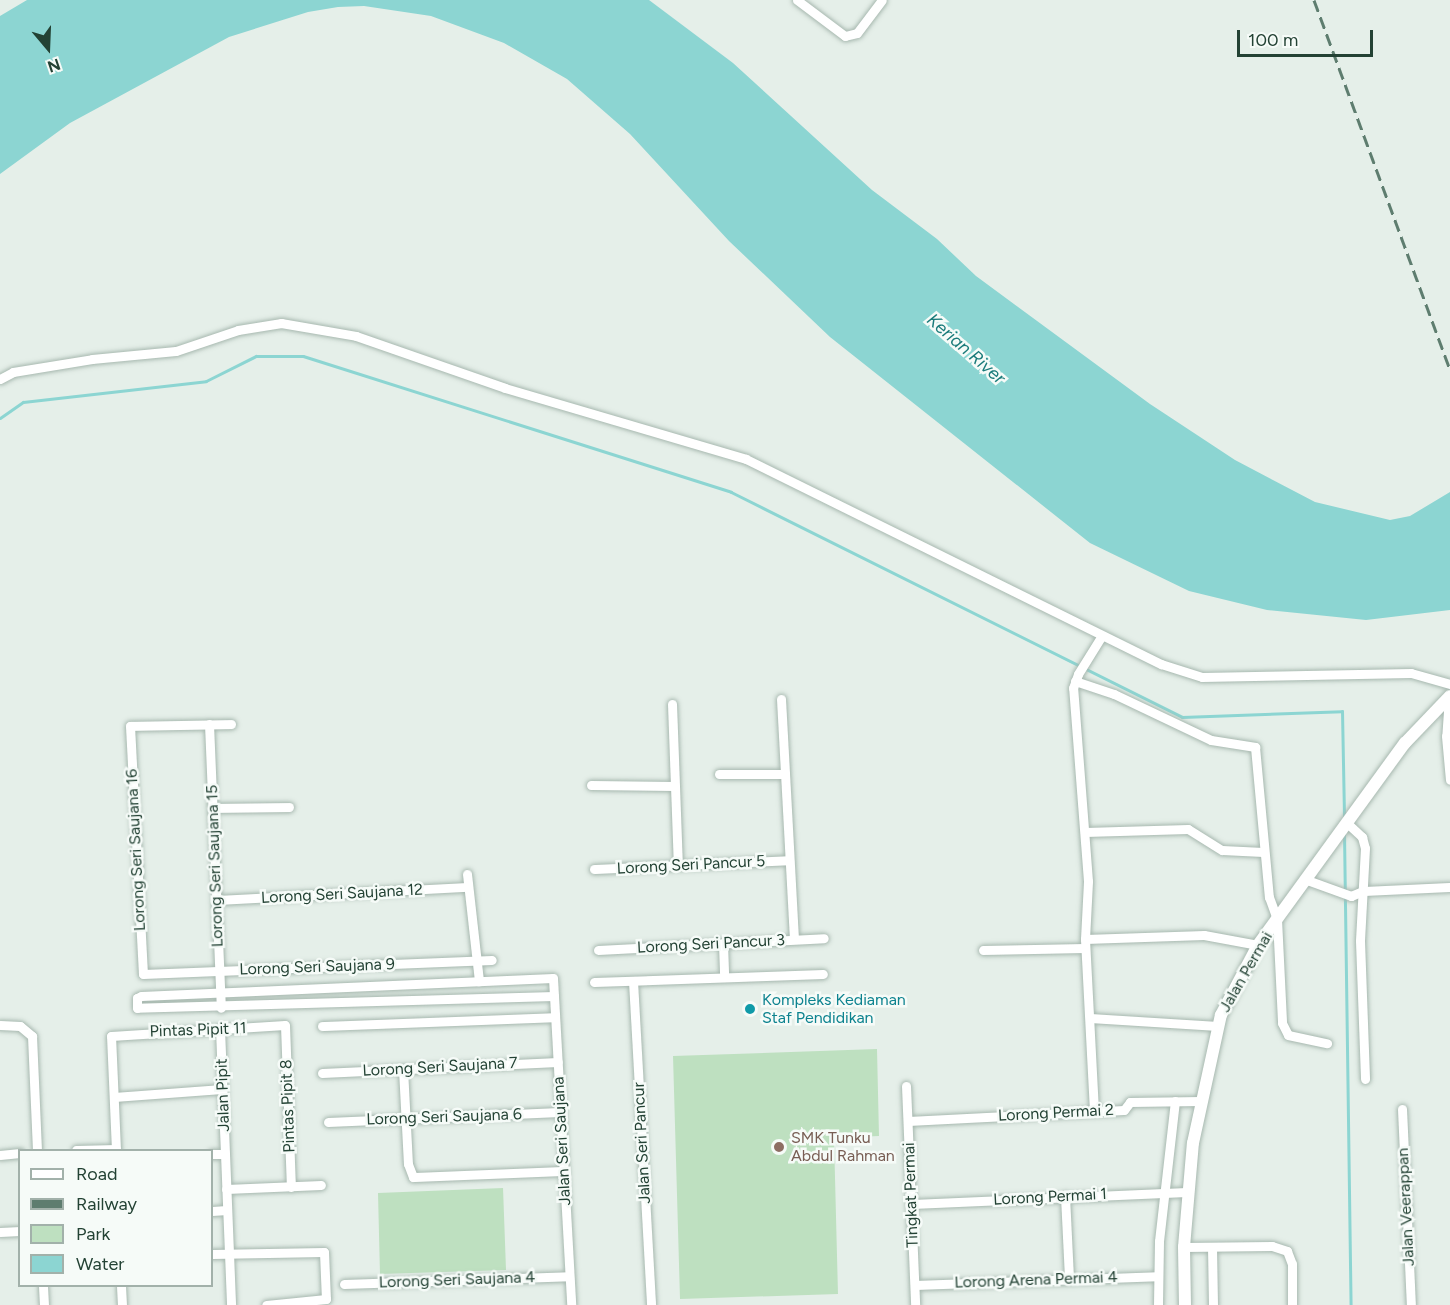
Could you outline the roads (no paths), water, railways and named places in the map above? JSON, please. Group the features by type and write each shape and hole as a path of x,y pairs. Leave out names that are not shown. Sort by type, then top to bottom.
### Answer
{"street":[{"path":"797,0 845,36 857,33 882,0"},
{"path":"0,379 13,372 81,361 176,351 238,330 281,323 356,336 505,388 746,459 1098,641 1161,664 1202,677 1411,673 1450,684"},
{"path":"1094,1111 1085,943 1085,832 1076,677 1098,641"},
{"path":"1076,677 1210,740 1255,747 1259,757 1263,852 1269,897 1277,919 1282,1023 1288,1035 1327,1043"},
{"path":"1450,697 1446,736 1450,780"},
{"name":"Jalan Permai","path":"1185,1305 1188,1192 1201,1101 1218,1026 1258,945 1405,743 1450,697"},
{"path":"781,699 783,774 794,939"},
{"path":"672,704 678,865"},
{"path":"209,724 231,724"},
{"name":"Lorong Seri Saujana 16","path":"143,974 130,726 209,724"},
{"name":"Lorong Seri Saujana 15","path":"209,724 221,1008"},
{"path":"719,774 783,774"},
{"path":"591,785 674,786"},
{"path":"213,808 289,807"},
{"path":"1347,823 1362,837 1365,848 1360,941 1365,1079"},
{"path":"1085,832 1188,829 1222,850 1263,852"},
{"name":"Lorong Seri Pancur 5","path":"594,869 789,860"},
{"path":"467,874 479,981 141,996 137,998 137,1008 221,1008 554,996"},
{"path":"1307,880 1340,894 1351,896 1363,891 1450,887"},
{"name":"Lorong Seri Saujana 12","path":"217,900 468,887"},
{"path":"983,951 1204,935 1258,945"},
{"name":"Lorong Seri Pancur 3","path":"598,950 824,938"},
{"path":"723,943 724,977"},
{"name":"Lorong Seri Saujana 9","path":"143,974 492,960"},
{"path":"594,982 823,974"},
{"name":"Jalan Seri Saujana","path":"479,981 553,978 571,1305"},
{"name":"Jalan Seri Pancur","path":"633,981 651,1305"},
{"path":"322,1026 555,1017"},
{"path":"1090,1018 1218,1026"},
{"path":"0,1025 21,1026 32,1036 37,1149"},
{"name":"Pintas Pipit 11","path":"114,1097 111,1035 285,1025"},
{"name":"Pintas Pipit 8","path":"285,1025 291,1186"},
{"name":"Jalan Pipit","path":"220,1029 231,1305"},
{"name":"Lorong Seri Saujana 7","path":"322,1073 558,1062"},
{"path":"403,1069 408,1164 413,1177 564,1171"},
{"name":"Tingkat Permai","path":"906,1086 915,1305"},
{"path":"116,1149 114,1097 222,1089"},
{"path":"1158,1305 1157,1276 1163,1192 1175,1101"},
{"name":"Lorong Permai 2","path":"908,1120 1124,1110 1130,1102 1201,1101"},
{"name":"Jalan Veerappan","path":"1402,1109 1411,1305"},
{"name":"Lorong Seri Saujana 6","path":"328,1122 560,1112"},
{"path":"0,1155 18,1153"},
{"path":"213,1154 225,1154"},
{"path":"226,1189 321,1185"},
{"name":"Lorong Permai 1","path":"911,1204 1188,1192"},
{"path":"1065,1196 1069,1279"},
{"path":"213,1211 227,1210"},
{"path":"0,1232 18,1231"},
{"path":"1185,1247 1272,1246 1287,1251 1292,1264 1292,1305"},
{"path":"1212,1247 1214,1305"},
{"path":"213,1254 319,1249 325,1254 327,1297 321,1302 266,1305"},
{"name":"Lorong Seri Saujana 4","path":"344,1284 569,1276"},
{"name":"Lorong Arena Permai 4","path":"915,1285 1157,1276"},
{"path":"43,1287 44,1305"},
{"path":"121,1287 122,1305"}],"water":[{"name":"Kerian River","path":"27,0 649,0 733,63 872,190 937,239 976,276 1150,404 1235,460 1315,502 1390,520 1410,516 1450,492 1450,610 1366,620 1267,610 1189,591 1090,543 830,337 729,241 630,134 567,79 504,43 431,16 364,6 338,7 308,12 229,37 70,123 0,174 0,16"}],"waterway":[{"path":"0,418 23,402 206,381 256,356 303,356 731,492 1182,717 1342,711 1344,820"},
{"path":"1344,833 1351,1305"}],"railway":[{"path":"1314,0 1450,369"}],"place":[{"name":"Kompleks Kediaman Staf Pendidikan","path":"750,1009"},
{"name":"SMK Tunku Abdul Rahman","path":"779,1147"}]}
